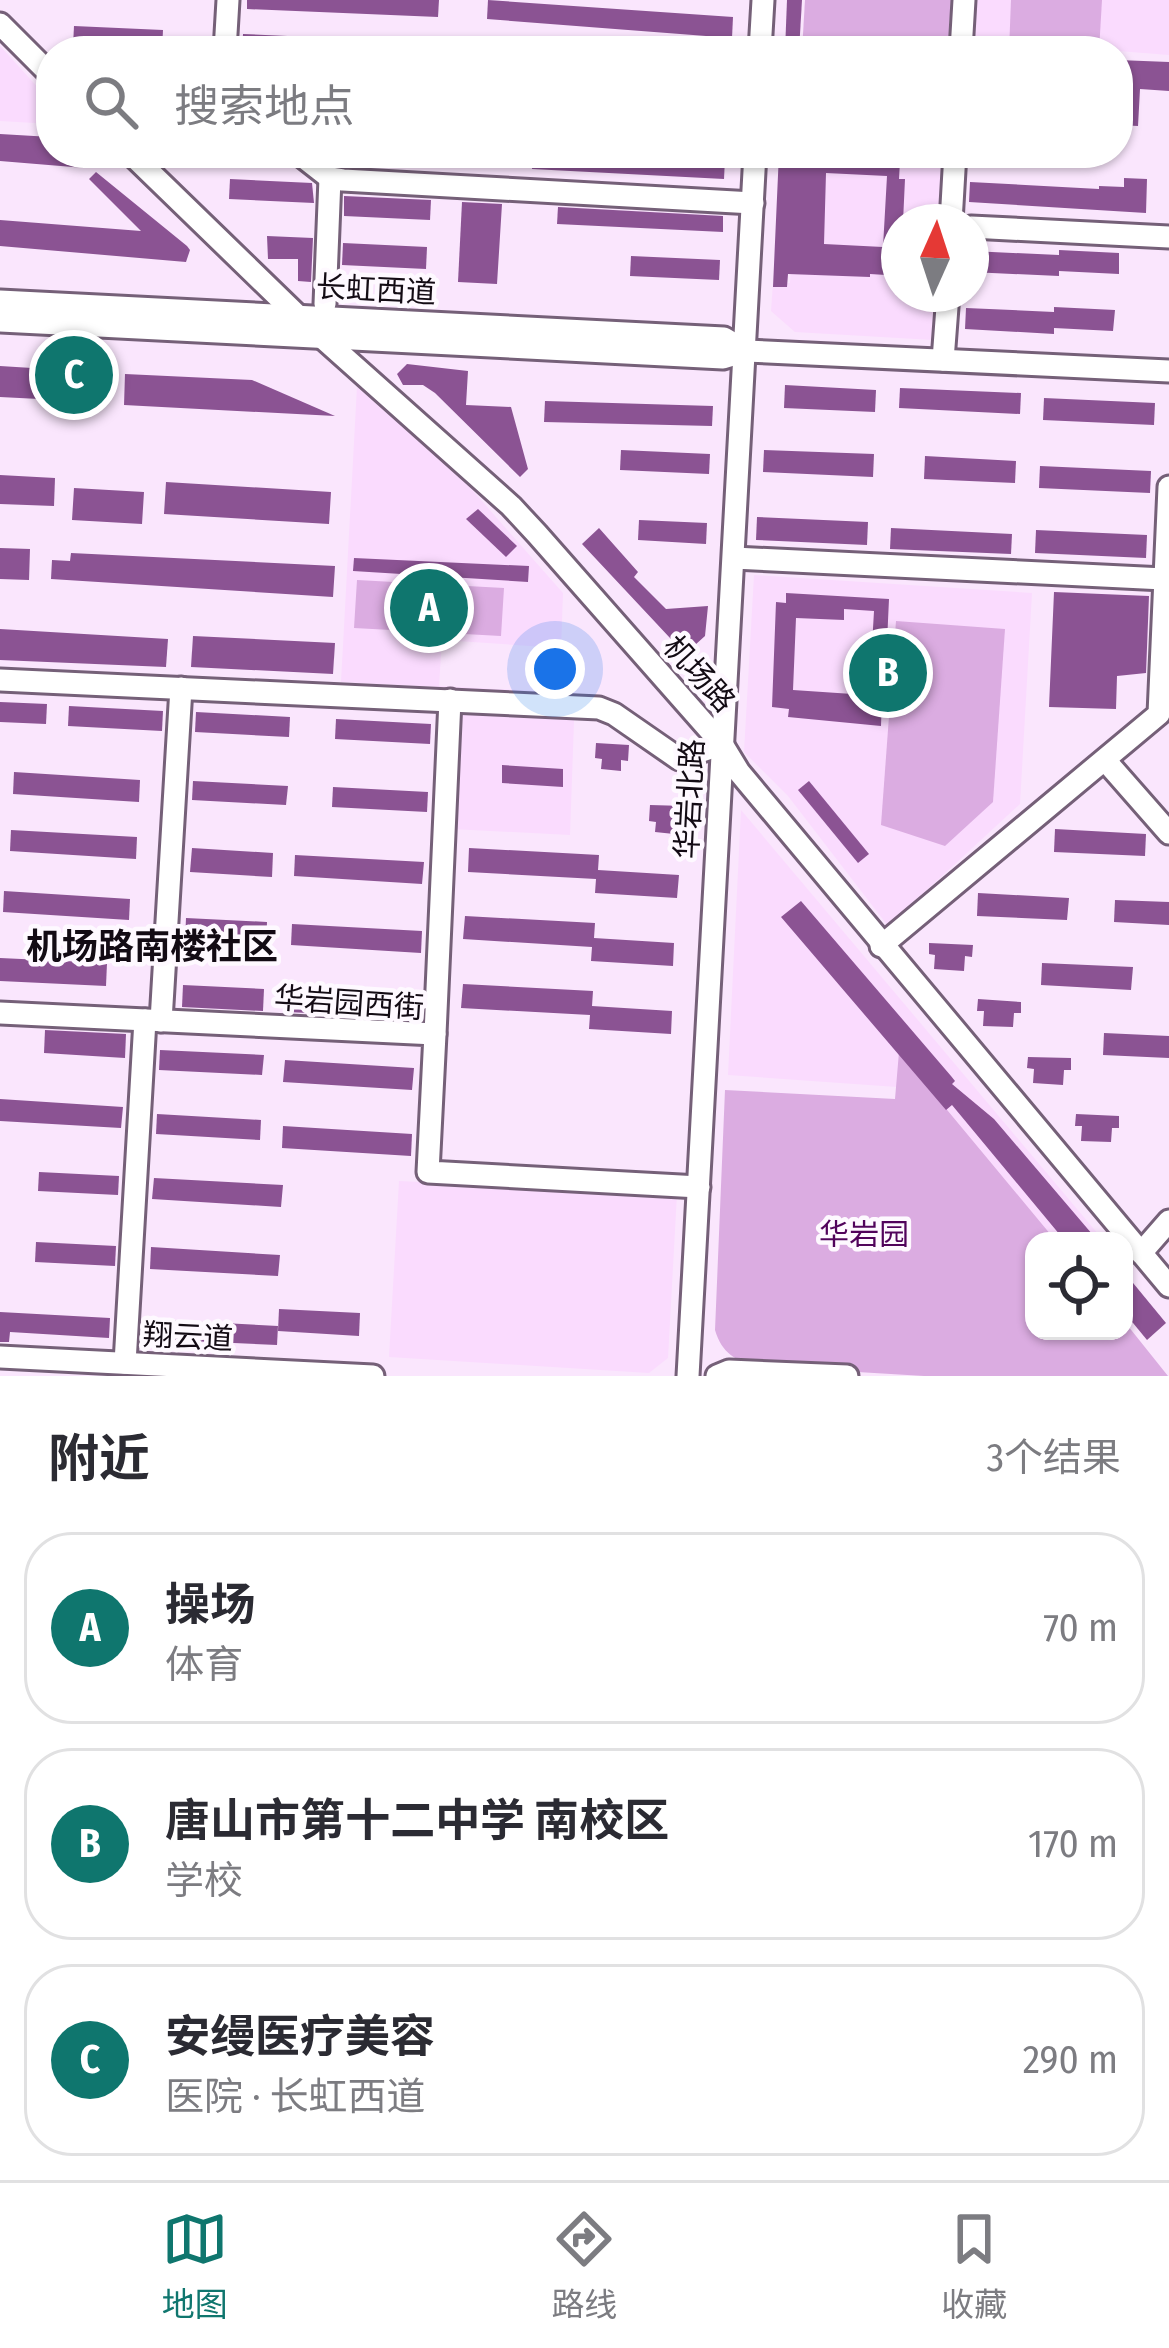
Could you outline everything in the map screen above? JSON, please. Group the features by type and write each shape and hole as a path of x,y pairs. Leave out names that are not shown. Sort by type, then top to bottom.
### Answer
{"street":[{"path":"226,36 228,0"},
{"path":"761,36 763,0"},
{"path":"962,36 964,0"},
{"path":"0,24 36,60"},
{"name":"机场路","path":"145,168 291,309 511,506 722,744 739,772 881,946 1169,1286"},
{"path":"317,168 330,178 753,203"},
{"name":"华岩北路","path":"688,1376 754,168"},
{"path":"952,204 954,168"},
{"path":"325,304 330,178"},
{"path":"989,228 1169,237"},
{"name":"长虹西道","path":"0,302 291,309 721,338 746,351"},
{"path":"291,309 325,304 724,329 746,351"},
{"path":"943,360 947,312"},
{"name":"长虹西道","path":"0,321 329,342 724,358 746,351 1169,371"},
{"path":"881,946 1164,714 1169,487"},
{"path":"734,558 1164,579"},
{"path":"0,680 599,708 679,759 722,744"},
{"path":"125,1364 181,688"},
{"path":"435,1034 451,700"},
{"path":"1105,760 1169,833"},
{"name":"华岩园西街","path":"0,1013 435,1034 428,1172 699,1187"},
{"path":"1142,1253 1169,1220"},
{"name":"翔云道","path":"0,1357 373,1376"},
{"path":"717,1376 729,1371 847,1376"}],"shaded area":[{"path":"974,0 1169,0 1169,55 1133,52 1133,36 972,36"},
{"path":"0,46 36,86 36,123 0,121"},
{"path":"796,168 942,168 940,204 881,204 881,312 934,312 933,340 795,332 771,311 773,283 790,283"},
{"path":"357,387 466,483 563,593 561,648 442,640 439,686 575,693 570,835 432,828 438,687 341,682"},
{"path":"754,575 1032,593 1020,804 888,926 788,796 744,752"},
{"path":"741,810 1096,1232 1049,1232 900,1053 897,1087 728,1075"},
{"path":"399,1181 677,1194 668,1358 649,1373 389,1357"}],"green space":[{"path":"805,0 951,0 949,36 803,36"},
{"path":"1011,0 1102,0 1100,36 1010,36"},
{"path":"357,580 504,588 501,636 354,628"},
{"path":"896,621 1005,629 993,802 945,846 881,825"},
{"name":"华岩园","path":"899,1052 1049,1232 1025,1232 1025,1340 1133,1340 1133,1332 1168,1376 924,1376 758,1366 726,1350 715,1330 725,1090 895,1099"}],"building":[{"path":"247,0 439,0 438,17 247,9"},
{"path":"488,0 733,17 732,36 487,19"},
{"path":"787,0 802,0 800,36 786,36"},
{"path":"74,26 163,30 163,36 74,36"},
{"path":"1133,61 1169,62 1169,91 1140,89 1138,126 1133,126"},
{"path":"0,134 36,136 36,164 0,161"},
{"path":"532,168 725,168 724,179"},
{"path":"778,168 900,168 899,179 905,179 904,204 885,204 887,176 826,173 824,244 881,247 881,275 788,274 787,287 773,287"},
{"path":"96,172 187,246 186,262 0,246 0,220 141,231 89,179"},
{"path":"1124,178 1147,179 1146,213 969,202 970,182 1099,189 1124,187"},
{"path":"230,179 312,183 314,203 229,199"},
{"path":"344,196 431,200 430,220 344,216"},
{"path":"462,202 502,204 497,284 458,282"},
{"path":"558,207 723,216 723,232 557,224"},
{"path":"267,236 313,238 311,282 298,281 298,259 268,259"},
{"path":"343,243 427,247 426,269 342,265"},
{"path":"1059,250 1119,253 1119,274 989,273 989,252 1059,255"},
{"path":"631,256 720,260 719,280 630,276"},
{"path":"1054,307 1115,310 1113,331 1054,328 1054,334 965,329 966,312 1054,312"},
{"path":"407,364 468,371 466,405 511,407 528,469 520,477 435,393 423,385 403,385 397,374"},
{"path":"0,366 80,371 78,401 0,397"},
{"path":"125,374 252,380 335,416 124,405"},
{"path":"785,385 876,390 875,412 784,408"},
{"path":"900,388 1021,393 1020,414 899,408"},
{"path":"1044,398 1155,403 1154,425 1043,420"},
{"path":"545,401 713,406 712,426 544,422"},
{"path":"621,450 710,454 709,474 620,470"},
{"path":"764,450 874,454 873,477 763,472"},
{"path":"925,456 1016,461 1015,483 924,479"},
{"path":"1040,466 1151,471 1150,493 1039,488"},
{"path":"0,475 55,478 54,506 0,504"},
{"path":"166,482 331,492 329,524 164,514"},
{"path":"74,488 144,492 142,524 72,520"},
{"path":"478,509 517,546 506,557 466,519"},
{"path":"757,517 868,522 867,545 756,540"},
{"path":"639,520 707,523 706,544 638,540"},
{"path":"599,528 638,572 634,577 666,609 708,606 705,636 685,654 582,544"},
{"path":"891,528 1012,534 1011,554 890,549"},
{"path":"1036,530 1147,535 1146,558 1035,553"},
{"path":"0,548 30,549 29,580 0,579"},
{"path":"71,553 335,566 333,597 51,579 52,560 70,561"},
{"path":"354,558 529,566 528,582 353,571"},
{"path":"1054,592 1149,596 1146,673 1117,676 1116,709 1049,707"},
{"path":"786,593 889,599 886,664 871,663 874,611 844,609 844,620 796,618 793,690 882,696 881,726 788,717 789,709 772,707 776,602 786,603"},
{"path":"0,629 168,639 166,667 0,660"},
{"path":"193,636 335,643 333,674 191,667"},
{"path":"0,702 47,704 46,724 0,722"},
{"path":"69,706 163,711 162,731 68,726"},
{"path":"196,712 290,717 289,737 195,732"},
{"path":"336,719 431,724 430,744 335,739"},
{"path":"596,743 629,745 628,761 621,760 621,771 601,769 602,759 595,758"},
{"path":"502,765 563,769 563,787 502,783"},
{"path":"14,772 140,780 139,802 13,794"},
{"path":"193,781 288,786 286,805 192,800"},
{"path":"809,781 869,854 858,863 798,790"},
{"path":"333,787 428,792 427,812 332,807"},
{"path":"650,805 685,806 684,823 675,823 674,834 655,832 656,822 649,821"},
{"path":"1055,829 1146,834 1145,856 1054,852"},
{"path":"11,830 137,837 136,859 10,851"},
{"path":"192,848 273,853 272,877 190,872"},
{"path":"469,848 599,855 598,870 679,875 677,898 595,893 596,879 468,872"},
{"path":"295,855 424,862 422,884 294,876"},
{"path":"4,891 130,899 129,920 3,912"},
{"path":"978,893 1069,898 1067,920 977,916"},
{"path":"1115,900 1169,902 1169,925 1114,922"},
{"path":"801,901 951,1076 952,1084 994,1119 1090,1232 1058,1232 952,1105 946,1110 781,917"},
{"path":"465,916 595,923 594,938 674,943 673,966 591,961 592,947 463,939"},
{"path":"186,918 267,922 266,947 185,942"},
{"path":"292,924 422,931 421,953 291,945"},
{"path":"929,943 973,945 972,957 965,956 964,971 934,969 935,955 929,954"},
{"path":"0,958 107,963 106,986 0,981"},
{"path":"1042,963 1133,967 1131,990 1041,985"},
{"path":"463,984 593,991 592,1006 672,1011 671,1034 589,1029 590,1015 461,1008"},
{"path":"183,985 264,989 263,1011 182,1007"},
{"path":"288,991 417,999 416,1018 287,1012"},
{"path":"978,999 1021,1002 1021,1013 1014,1013 1013,1027 983,1026 984,1011 977,1011"},
{"path":"45,1030 126,1034 125,1058 44,1053"},
{"path":"1104,1033 1169,1036 1169,1058 1103,1055"},
{"path":"160,1050 264,1055 262,1075 159,1070"},
{"path":"1028,1057 1071,1058 1071,1070 1064,1070 1063,1085 1033,1083 1034,1069 1027,1068"},
{"path":"285,1060 414,1068 412,1090 283,1082"},
{"path":"0,1099 123,1107 121,1128 0,1121"},
{"path":"157,1114 261,1120 260,1140 156,1134"},
{"path":"1076,1114 1119,1116 1119,1128 1112,1128 1111,1142 1081,1141 1082,1126 1075,1126"},
{"path":"283,1126 412,1134 411,1156 282,1148"},
{"path":"39,1172 119,1176 118,1195 38,1191"},
{"path":"154,1178 283,1185 281,1207 152,1199"},
{"path":"36,1242 116,1246 115,1266 35,1262"},
{"path":"151,1247 280,1255 278,1276 150,1269"},
{"path":"1133,1283 1166,1323 1147,1340 1133,1323"},
{"path":"279,1309 360,1313 359,1336 278,1331"},
{"path":"0,1312 110,1318 109,1338 10,1332 9,1342 0,1342"},
{"path":"147,1319 278,1326 277,1345 146,1339"}],"place":[{"name":"安缦医疗美容","path":"74,375"},
{"name":"操场","path":"429,608"},
{"name":"唐山市第十二中学 南校区","path":"888,673"}],"district":[{"name":"机场路南楼社区","path":"152,947"}]}
